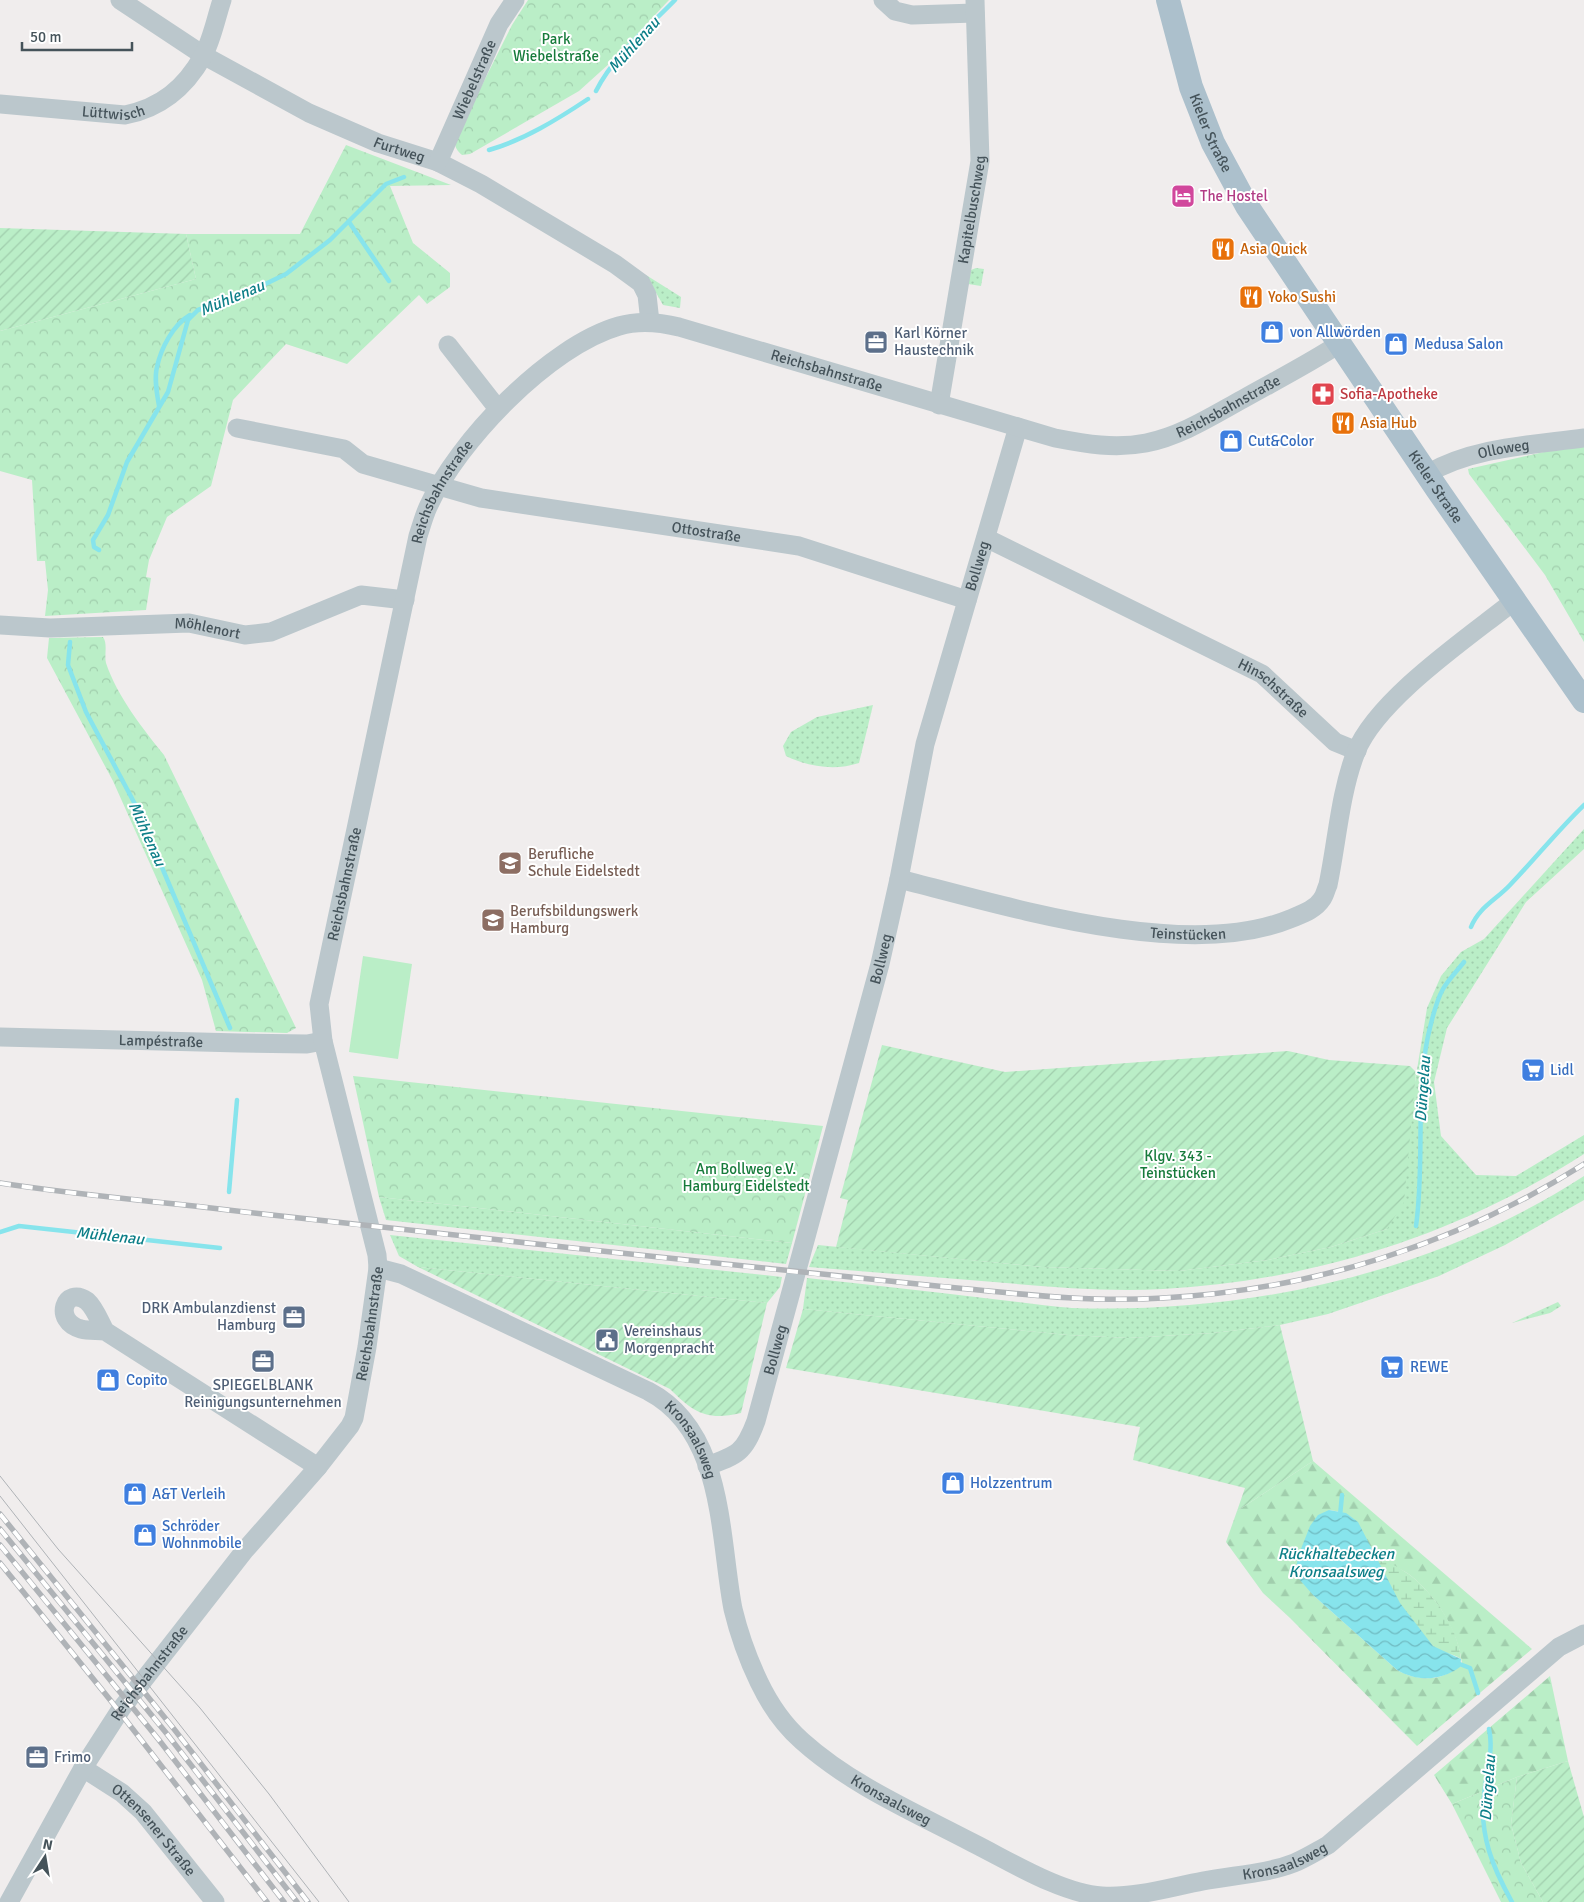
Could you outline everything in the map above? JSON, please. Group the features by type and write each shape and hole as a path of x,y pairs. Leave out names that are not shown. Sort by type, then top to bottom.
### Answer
{"main road":[{"name":"Kieler Straße","path":"1168,0 1191,87 1213,143 1247,206 1427,474 1584,701"}],"street":[{"name":"Furtweg","path":"120,0 203,55 309,113 378,143 438,162 481,184 628,272 641,283 647,295 650,322"},
{"name":"Lüttwisch","path":"0,104 125,115 144,111 160,104 175,90 203,55 222,0"},
{"name":"Wiebelstraße","path":"438,162 499,24 515,0"},
{"name":"Kapitelbuschweg","path":"883,0 895,10 912,15 975,6 980,104 980,161 939,405"},
{"name":"Reichsbahnstraße","path":"9,1902 83,1768 122,1709 201,1605 245,1550 318,1467 354,1418 378,1268 372,1233 323,1041 319,1004 418,536 428,508 440,486 468,446 498,409 541,369 581,341 620,326 650,322 679,327 1055,438 1104,446 1147,443 1192,427 1311,362 1339,344"},
{"path":"448,345 498,409"},
{"name":"Bollweg","path":"707,1466 737,1455 750,1439 756,1421 880,964 899,879 925,744 1018,427"},
{"name":"Ottostraße","path":"238,428 344,449 363,464 481,498 799,546 967,600"},
{"name":"Olloweg","path":"1427,474 1444,464 1463,458 1514,448 1584,438"},
{"name":"Hinschstraße","path":"986,538 1262,674 1335,742 1356,751"},
{"name":"Möhlenort","path":"0,625 50,628 189,623 245,635 271,632 361,595 404,600"},
{"path":"1356,751 1380,715 1411,684 1514,600"},
{"name":"Teinstücken","path":"899,879 1046,915 1104,926 1180,934 1249,932 1308,912 1322,899 1328,885 1348,781 1356,751"},
{"name":"Lampéstraße","path":"0,1037 307,1044 323,1041"},
{"name":"Kronsaalsweg","path":"378,1268 401,1274 657,1396 689,1427 702,1451 722,1520 733,1607 740,1636 759,1683 777,1714 800,1740 839,1770 876,1792 1071,1890 1105,1897 1135,1898 1294,1863 1328,1844 1552,1653 1584,1634"},
{"path":"105,1331 318,1467"},
{"name":"Ottensener Straße","path":"83,1768 122,1793 143,1812 215,1902"}],"green space":[{"name":"Park Wiebelstraße","path":"528,0 669,0 610,63 579,91 470,154 462,155 455,146 457,135 512,25"},
{"path":"346,145 451,185 390,186 413,243 450,273 450,287 427,304 419,295 347,364 286,344 233,400 211,486 167,517 149,560 146,577 151,578 146,610 45,616 48,590 45,561 37,561 32,480 0,471 0,331 196,279 186,234 300,234"},
{"path":"0,228 186,234 196,279 0,331"},
{"path":"976,268 984,269 981,286 968,284 971,270"},
{"path":"646,275 681,297 680,308 663,305"},
{"path":"1584,443 1584,642 1545,575 1469,474 1468,469"},
{"path":"103,637 106,663 117,688 139,723 164,755 296,1028 287,1033 216,1031 202,980 113,781 47,658 49,638"},
{"path":"873,705 859,763 841,767 822,767 786,756 783,746 791,732 817,717"},
{"path":"1584,829 1584,849 1526,902 1447,1028 1434,1082 1441,1136 1476,1175 1516,1176 1584,1135 1584,1154 1536,1183 1486,1208 1435,1230 1382,1249 1329,1264 1274,1276 1219,1284 1142,1290 1100,1289 1036,1286 809,1267 818,1245 1042,1267 1179,1271 1268,1260 1331,1247 1387,1229 1410,1113 1427,1008 1441,976 1461,952 1484,939"},
{"path":"363,956 412,964 398,1059 349,1052"},
{"name":"Klgv. 343 - Teinstücken","path":"882,1045 1005,1072 1288,1051 1329,1060 1410,1066 1416,1072 1404,1202 1387,1229 1331,1247 1268,1260 1179,1271 1042,1267 836,1247 848,1200 840,1198"},
{"name":"Am Bollweg e.V. Hamburg Eidelstedt","path":"353,1076 823,1126 792,1243 379,1197"},
{"path":"1584,1176 1584,1200 1505,1245 1439,1276 1328,1314 1280,1325 1213,1333 1128,1338 1068,1335 803,1309 807,1278 1072,1308 1139,1308 1206,1304 1273,1294 1339,1281 1403,1262 1466,1238 1526,1210"},
{"path":"379,1197 792,1243 786,1264 386,1220"},
{"path":"390,1235 782,1277 780,1287 767,1303 418,1267 399,1256"},
{"path":"418,1267 767,1303 741,1413 719,1416 702,1413 686,1404 670,1389"},
{"path":"1558,1302 1561,1306 1550,1313 1512,1323"},
{"path":"803,1309 1068,1335 1128,1338 1213,1333 1280,1325 1313,1461 1237,1511 1245,1488 1133,1460 1140,1427 786,1368"},
{"path":"1313,1461 1532,1649 1417,1746 1263,1593 1226,1542 1237,1511","holes":["1329,1510 1348,1515 1358,1524 1368,1544 1378,1555 1420,1583 1437,1603 1451,1626 1460,1651 1462,1663 1455,1669 1447,1674 1431,1678 1414,1677 1397,1670 1313,1595"]},
{"path":"1374,1552 1410,1575 1428,1592 1450,1624 1459,1647 1461,1659 1436,1649 1415,1626 1384,1577"},
{"path":"1550,1676 1568,1761 1517,1777 1452,1804 1434,1775"},
{"path":"1568,1761 1584,1817 1584,1902 1543,1902 1521,1863 1511,1824 1517,1777"},
{"path":"1517,1777 1511,1824 1521,1863 1543,1902 1501,1902 1452,1804"}],"water":[{"name":"Rückhaltebecken Kronsaalsweg","path":"1329,1510 1346,1513 1358,1522 1400,1603 1433,1646 1461,1659 1460,1667 1445,1675 1429,1678 1413,1677 1397,1670 1313,1595 1299,1579 1296,1567 1310,1526 1318,1515"}],"waterway":[{"name":"Mühlenau","path":"596,91 603,78 622,54 675,0"},
{"name":"Mühlenau","path":"489,150 528,135 588,99"},
{"name":"Mühlenau","path":"99,550 94,547 93,540 108,515 127,462 168,392 188,320 198,310 247,293 286,274 330,240 386,184 404,177"},
{"path":"349,222 389,281"},
{"path":"159,406 156,386 159,360 173,331 190,315"},
{"name":"Mühlenau","path":"70,642 68,665 86,712 136,806 230,1028"},
{"name":"Düngelau","path":"1471,927 1478,914 1510,885 1584,805"},
{"name":"Düngelau","path":"1416,1226 1420,1179 1422,1083 1428,1036 1440,994 1464,962"},
{"name":"Mühlenau","path":"229,1192 237,1100"},
{"name":"Mühlenau","path":"0,1232 19,1226 220,1248"},
{"name":"Düngelau","path":"1340,1516 1342,1495"},
{"name":"Düngelau","path":"1457,1663 1470,1668 1478,1693"},
{"name":"Düngelau","path":"1489,1729 1491,1745 1484,1795 1484,1824 1493,1864 1512,1902"}],"tram line":[{"path":"0,1476 58,1549 200,1708 269,1794 349,1902"},
{"path":"0,1496 319,1902"}],"railway":[{"path":"0,1183 72,1193 846,1277 993,1292 1078,1298 1135,1299 1219,1293 1274,1285 1382,1258 1486,1218 1584,1164"},
{"path":"0,1514 174,1729 308,1902"},
{"path":"0,1529 167,1734 297,1902"},
{"path":"0,1545 159,1740 284,1902"},
{"path":"0,1563 111,1701 267,1902"}],"place":[{"name":"The Hostel","path":"1183,196"},
{"name":"Asia Quick","path":"1223,249"},
{"name":"Yoko Sushi","path":"1251,297"},
{"name":"von Allwörden","path":"1272,332"},
{"name":"Karl Körner Haustechnik","path":"876,342"},
{"name":"Medusa Salon","path":"1396,344"},
{"name":"Sofia-Apotheke","path":"1323,394"},
{"name":"Asia Hub","path":"1343,423"},
{"name":"Cut&Color","path":"1231,441"},
{"name":"Berufliche Schule Eidelstedt","path":"510,863"},
{"name":"Berufsbildungswerk Hamburg","path":"493,920"},
{"name":"Lidl","path":"1533,1070"},
{"name":"DRK Ambulanzdienst Hamburg","path":"294,1317"},
{"name":"Vereinshaus Morgenpracht","path":"607,1340"},
{"name":"SPIEGELBLANK Reinigungsunternehmen","path":"263,1361"},
{"name":"REWE","path":"1392,1367"},
{"name":"Copito","path":"108,1380"},
{"name":"Holzzentrum","path":"953,1483"},
{"name":"A&T Verleih","path":"135,1494"},
{"name":"Schröder Wohnmobile","path":"145,1535"},
{"name":"Frimo","path":"37,1757"}]}
